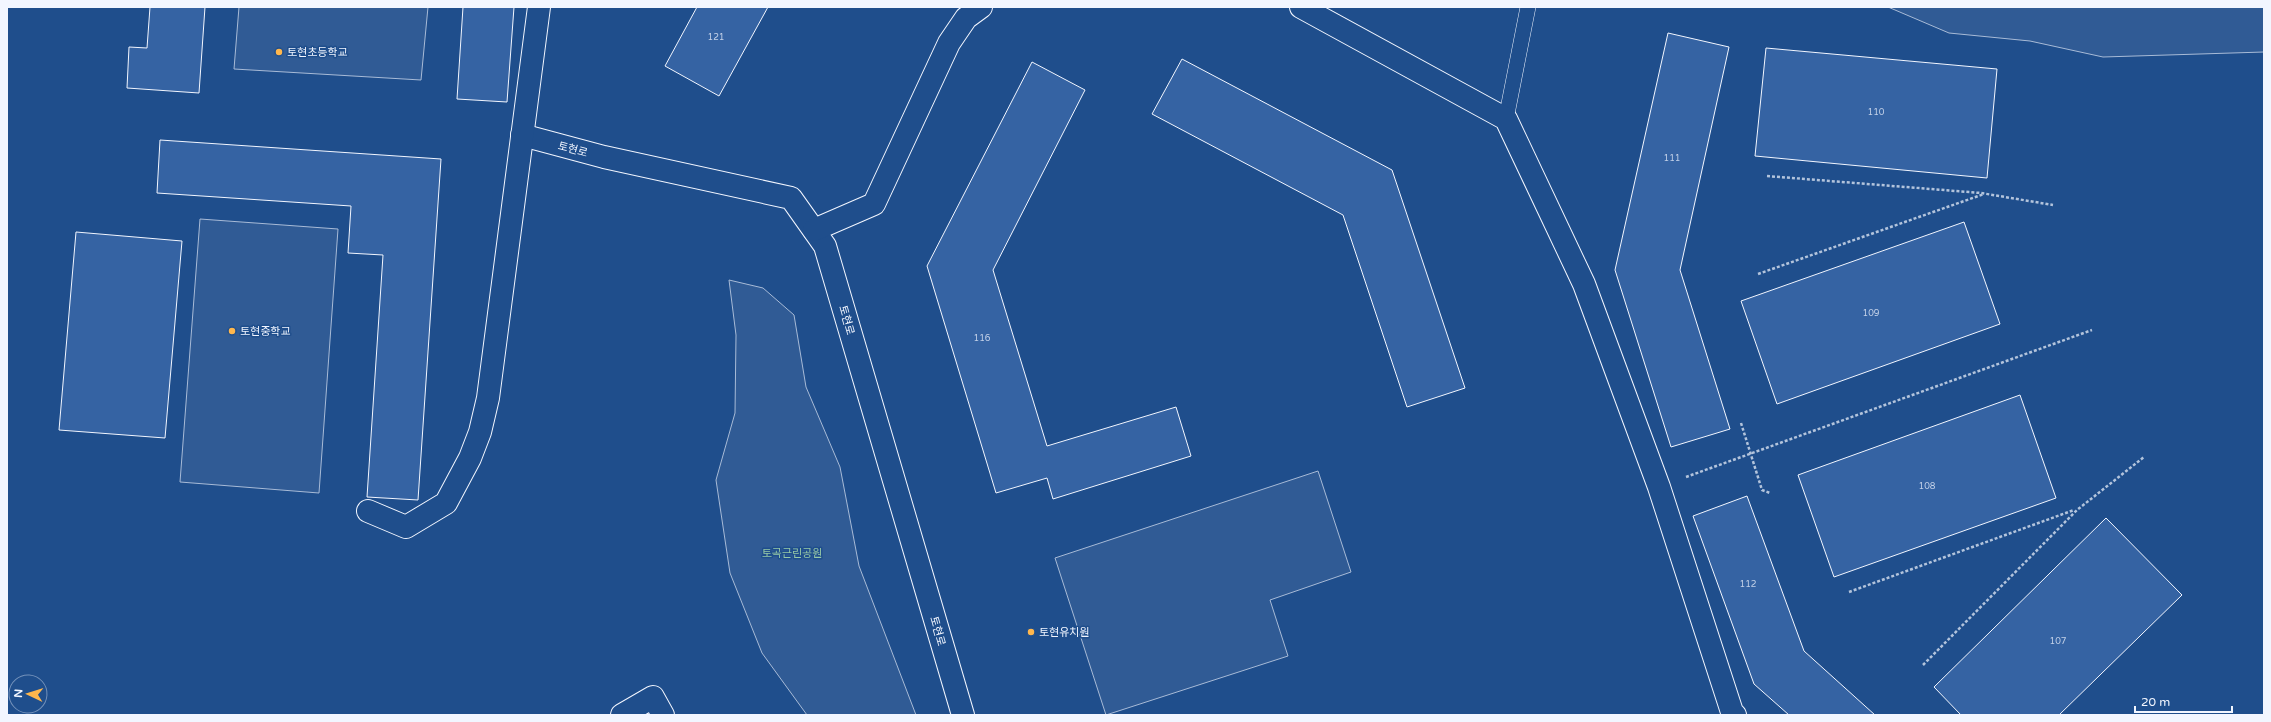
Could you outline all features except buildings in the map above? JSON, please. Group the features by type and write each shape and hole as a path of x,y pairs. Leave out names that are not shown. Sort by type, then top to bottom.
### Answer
{"street":[{"path":"368,511 406,527 446,503 470,458 480,432 488,398 539,7"},
{"path":"814,230 874,204 949,42 966,18 981,7"},
{"path":"1301,7 1506,119 1584,284 1659,487 1730,705 1735,715"},
{"name":"토현로","path":"522,135 604,157 791,198 825,246 963,715"},
{"path":"622,715 653,697 663,715"}],"lane":[{"path":"1506,119 1528,7"}],"path":[{"path":"1767,176 1986,194 2053,205"},
{"path":"1758,274 1986,194"},
{"path":"1659,487 2092,330"},
{"path":"1741,423 1762,490 1770,493"},
{"path":"1922,665 2077,510 2144,456"},
{"path":"1849,592 2077,510"}],"shaded area":[{"path":"239,7 428,7 421,80 234,69"},
{"path":"1888,7 2264,7 2264,52 2103,57 2030,41 1949,33"},
{"path":"200,219 338,229 319,493 180,482"},
{"name":"토곡근린공원","path":"729,280 763,288 794,315 806,387 840,467 859,566 916,715 807,715 762,653 730,573 716,480 735,413 736,335"},
{"path":"1318,471 1351,572 1270,600 1288,656 1106,715 1055,558"}],"place":[{"name":"토현초등학교","path":"279,52"},
{"name":"토현중학교","path":"232,331"},
{"name":"토현유치원","path":"1031,632"}]}
